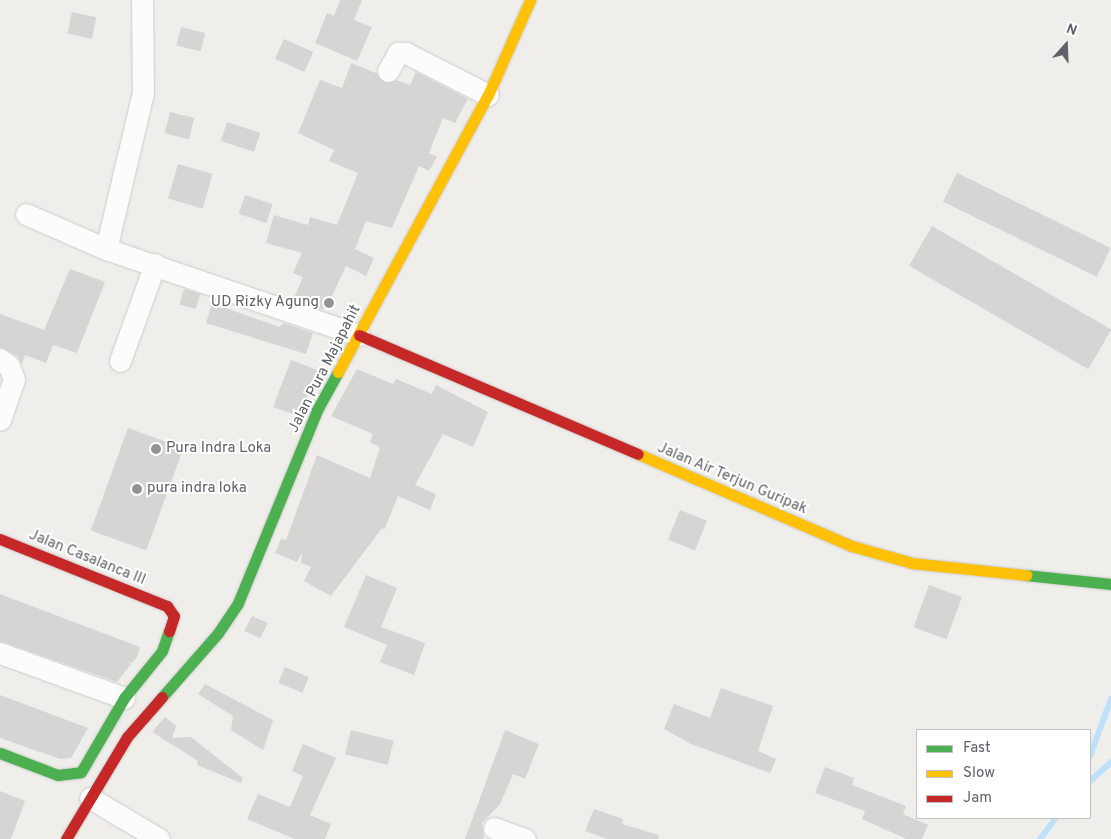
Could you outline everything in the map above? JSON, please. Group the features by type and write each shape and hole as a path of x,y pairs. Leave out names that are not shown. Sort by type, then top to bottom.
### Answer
{"street":[{"path":"106,249 143,93 142,0"},
{"name":"Jalan Pura Majapahit","path":"66,839 90,798 148,709 229,618 317,410 488,95 530,0"},
{"path":"388,71 398,53 406,53 488,95"},
{"path":"26,214 106,249 359,334"},
{"path":"120,361 155,264"},
{"name":"Jalan Air Terjun Guripak","path":"359,334 852,546 912,563 1111,584"},
{"path":"0,420 14,379 2,360"},
{"name":"Jalan Casalanca III","path":"0,539 163,605 174,616 167,641 156,661 124,698"},
{"path":"0,653 124,698 82,772 58,775 0,753"},
{"path":"90,798 159,839"},
{"path":"494,828 525,839"}],"building":[{"path":"340,0 362,0 354,20 372,27 357,61 315,43 327,13 334,16"},
{"path":"72,12 96,17 92,39 67,34"},
{"path":"181,27 205,33 201,51 176,45"},
{"path":"284,39 313,52 304,72 275,59"},
{"path":"351,63 376,73 388,83 396,80 410,85 416,72 468,99 455,123 443,118 429,153 437,157 429,171 419,166 392,228 366,221 355,249 374,258 366,276 346,266 326,309 321,309 293,300 303,277 293,273 302,253 266,243 274,215 308,225 310,217 337,225 358,173 329,161 334,150 298,133 320,80 342,88"},
{"path":"170,112 194,118 189,139 165,133"},
{"path":"227,122 260,133 254,152 221,141"},
{"path":"178,164 213,174 203,209 168,199"},
{"path":"957,173 1111,248 1097,277 943,202"},
{"path":"245,195 273,204 266,223 239,214"},
{"path":"932,226 1111,329 1088,369 909,266"},
{"path":"70,269 105,282 77,353 53,345 46,363 25,355 22,364 17,356 0,347 0,314 44,330"},
{"path":"184,289 200,294 196,309 179,304"},
{"path":"212,303 279,327 284,323 313,333 306,354 206,323"},
{"path":"291,360 320,371 298,416 273,407"},
{"path":"357,369 393,384 396,379 432,394 436,385 488,412 473,447 443,434 415,485 436,494 430,510 398,496 384,530 382,528 331,596 304,581 311,567 301,563 302,552 297,562 275,553 281,539 286,540 317,455 370,478 380,447 370,442 373,434 331,416"},
{"name":"pura indra loka","path":"128,428 183,448 146,551 91,530"},
{"path":"680,510 707,521 695,551 668,540"},
{"path":"366,575 397,588 381,627 425,643 414,675 380,662 387,645 344,627"},
{"path":"929,585 962,597 946,639 914,627"},
{"path":"0,594 140,647 137,657 132,663 128,662 131,664 117,682 0,641"},
{"path":"252,616 268,623 260,638 244,631"},
{"path":"285,667 309,677 302,693 278,683"},
{"path":"205,684 273,720 263,750 231,730 233,716 198,694"},
{"path":"721,688 773,706 758,751 776,759 770,773 691,744 664,729 674,704 710,718"},
{"path":"0,695 88,728 71,758 60,759 0,738"},
{"path":"165,717 176,726 172,738 191,737 243,778 241,783 197,765 198,761 152,732"},
{"path":"351,730 394,741 388,765 345,754"},
{"path":"505,730 539,744 525,779 513,774 500,804 482,823 484,839 465,839"},
{"path":"303,744 336,758 310,815 331,824 325,839 295,839 247,819 258,794 290,807 303,776 292,771"},
{"path":"825,767 854,778 852,785 906,806 903,814 928,825 922,839 906,839 862,819 865,811 815,793"},
{"path":"0,791 25,801 11,839 0,839"},
{"path":"594,809 623,819 622,824 659,835 658,839 607,839 585,831"}],"waterway":[{"path":"1091,753 1111,699"},
{"path":"1091,780 1111,762"},
{"path":"1040,839 1055,819"}],"traffic: fast":[{"path":"162,697 218,633 238,603 317,410 338,372"},
{"path":"1026,575 1111,584"},
{"path":"0,753 58,775 81,772 124,698 162,651 169,631"}],"traffic: slow":[{"path":"338,372 488,95 530,0"},
{"path":"638,454 852,546 912,563 1026,575"}],"traffic: jam":[{"path":"359,335 638,454"},
{"path":"0,539 167,606 174,616 169,631"},
{"path":"66,839 127,737 162,697"}],"place":[{"name":"UD Rizky Agung","path":"329,303"},
{"name":"Pura Indra Loka","path":"156,449"},
{"name":"pura indra loka","path":"137,489"}]}
